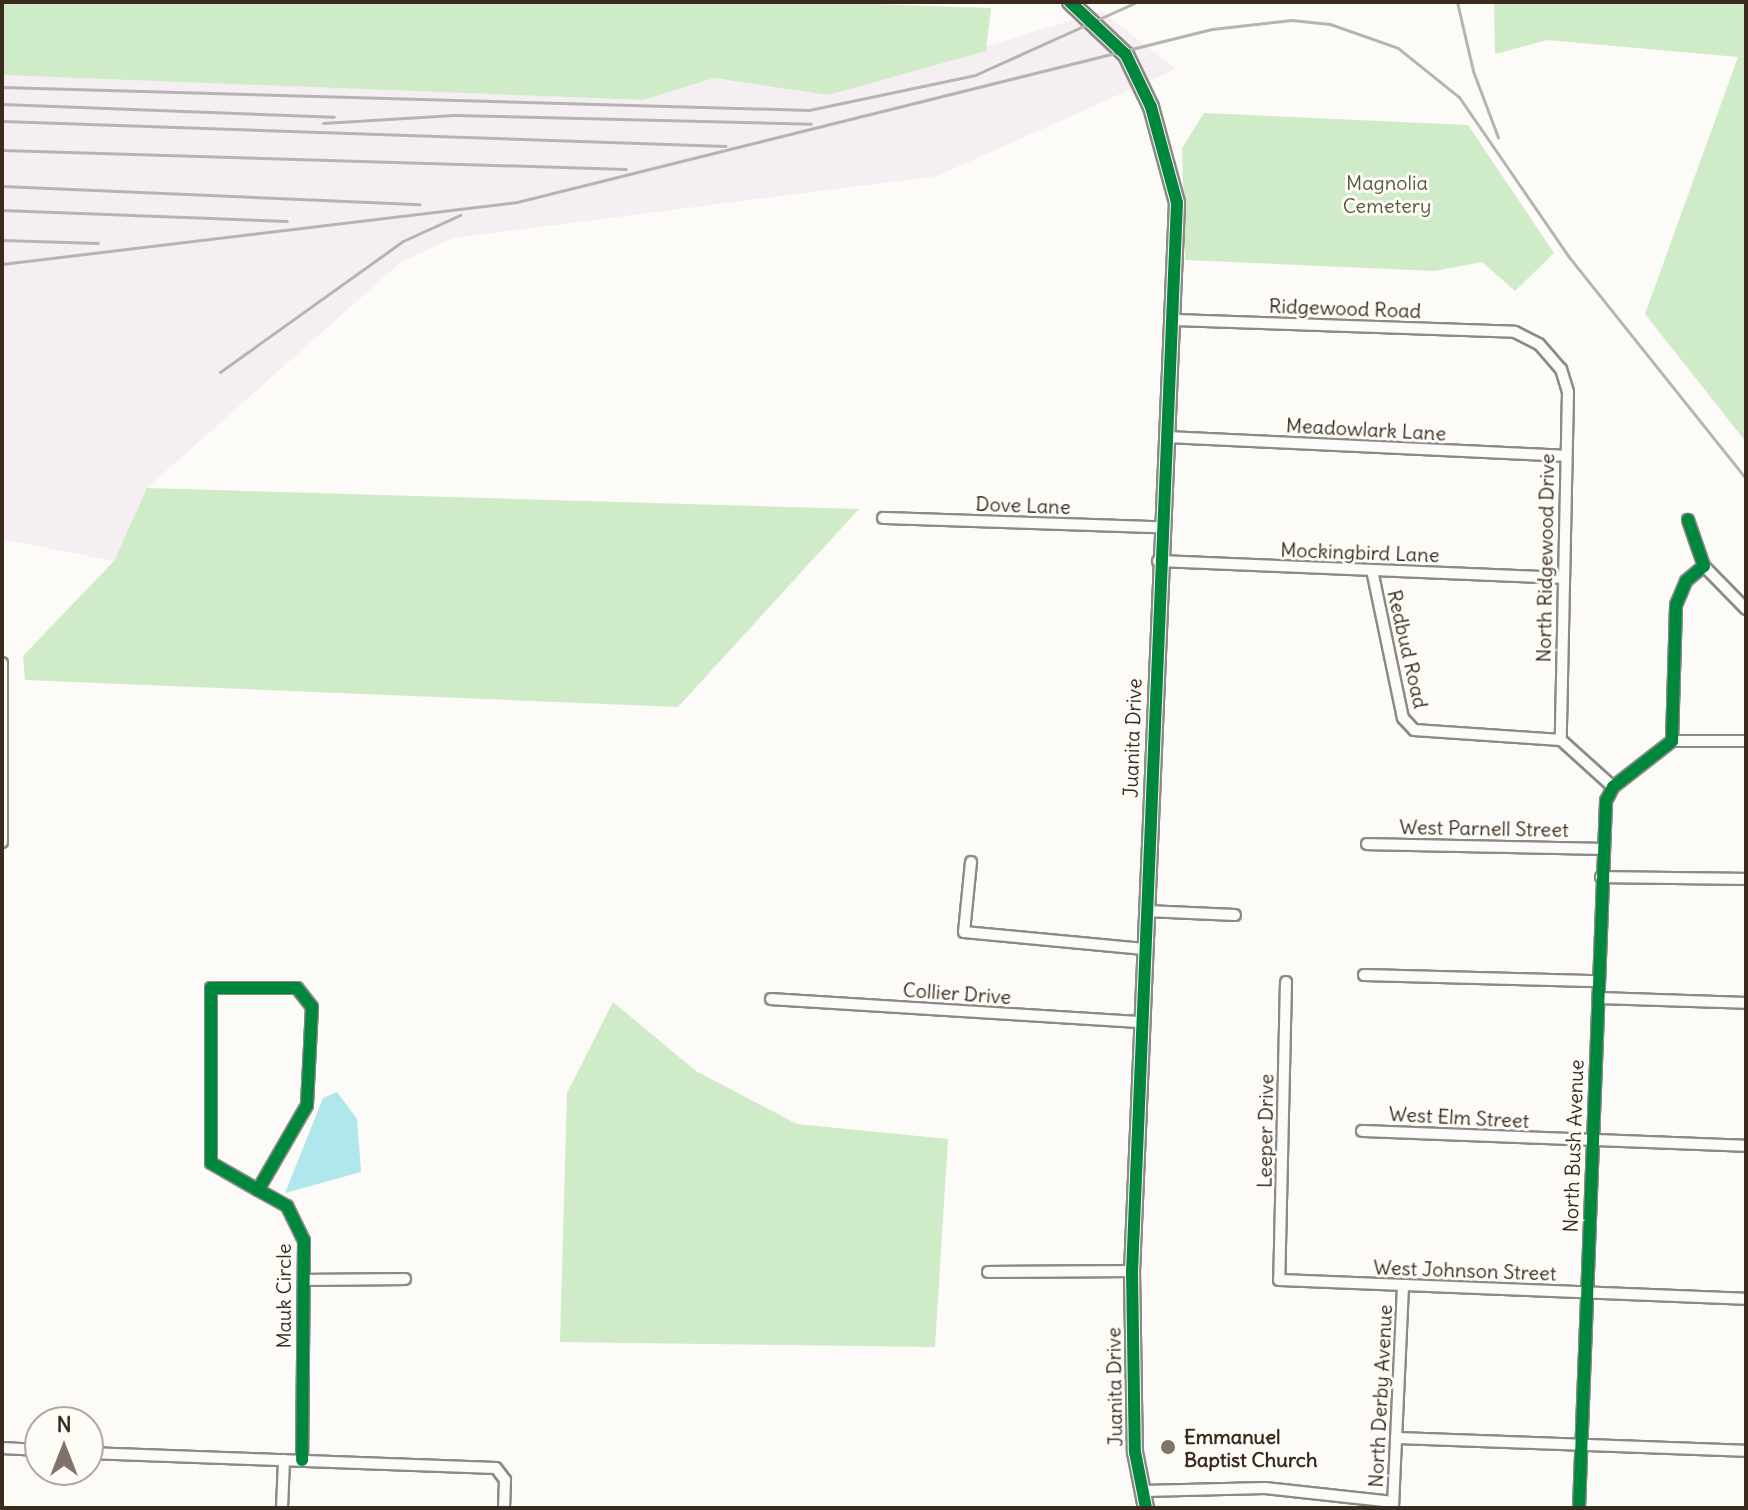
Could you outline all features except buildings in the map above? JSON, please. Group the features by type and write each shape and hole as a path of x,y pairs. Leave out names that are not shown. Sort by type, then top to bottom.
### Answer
{"street":[{"name":"Juanita Drive","path":"1070,2 1126,55 1160,132 1177,203 1175,320 1158,561 1132,1271 1135,1452 1146,1508"},
{"name":"Ridgewood Road","path":"1175,320 1515,332"},
{"name":"North Ridgewood Drive","path":"1515,332 1561,369 1565,456 1560,578 1561,740"},
{"name":"Meadowlark Lane","path":"1166,437 1565,456"},
{"name":"Dove Lane","path":"883,518 1161,527"},
{"path":"1688,520 1704,566 1746,609"},
{"name":"Mockingbird Lane","path":"1158,561 1560,578"},
{"path":"1672,741 1676,605 1686,581 1704,566"},
{"name":"Redbud Road","path":"1372,570 1403,718 1414,730 1561,740"},
{"path":"2,663 2,842"},
{"path":"1561,740 1613,787 1672,741 1746,741"},
{"name":"North Bush Avenue","path":"1579,1508 1599,998 1601,849 1613,787"},
{"name":"West Parnell Street","path":"1367,844 1601,849"},
{"path":"971,862 964,932 1144,949"},
{"path":"1601,877 1746,879"},
{"path":"1146,911 1235,915"},
{"path":"1364,975 1599,981"},
{"name":"Leeper Drive","path":"1279,1280 1286,982"},
{"name":"Mauk Circle","path":"258,1190 307,1105 312,1007 297,988 211,988 206,1146 211,1163 258,1190 299,1220 304,1280 302,1460"},
{"path":"1599,998 1746,1003"},
{"name":"Collier Drive","path":"771,999 1141,1022"},
{"name":"West Elm Street","path":"1362,1131 1746,1146"},
{"path":"988,1272 1132,1271"},
{"path":"304,1280 405,1279"},
{"name":"West Johnson Street","path":"1279,1280 1746,1299"},
{"name":"North Derby Avenue","path":"1393,1505 1403,1287"},
{"path":"1396,1438 1746,1451"},
{"path":"2,1448 24,1449"},
{"path":"104,1454 496,1468 505,1480 504,1508"},
{"path":"282,1508 284,1460"},
{"path":"1144,1491 1265,1488 1393,1505"}],"shaded area":[{"path":"1101,11 1176,69 937,176 453,238 401,262 147,488 114,561 2,539 2,75 643,100 714,78 828,95"}],"green space":[{"path":"2,2 816,2 991,8 986,51 828,95 714,78 643,100 2,75"},
{"path":"1494,2 1746,2 1746,442 1645,314 1738,57 1547,40 1495,54"},
{"name":"Magnolia Cemetery","path":"1204,113 1468,125 1554,253 1515,291 1482,262 1435,271 1185,260 1182,148"},
{"path":"147,488 859,509 678,707 25,680 23,656 114,561"},
{"path":"613,1002 696,1071 797,1124 948,1139 935,1347 560,1342 567,1093"}],"water":[{"path":"337,1092 357,1119 361,1172 285,1193 323,1098"}],"railway":[{"path":"2,87 809,110 975,75 1137,2"},
{"path":"1457,2 1473,71 1498,137"},
{"path":"2,264 517,202 1212,29 1291,20 1330,24 1398,48 1459,97 1569,257 1746,479"},
{"path":"2,104 334,117"},
{"path":"323,123 454,115 811,124"},
{"path":"2,121 726,146"},
{"path":"2,150 626,169"},
{"path":"2,186 420,204"},
{"path":"2,210 287,221"},
{"path":"220,372 403,241 460,215"},
{"path":"2,240 98,243"}],"cycle path":[{"path":"1070,2 1126,55 1151,107 1177,203 1132,1271 1135,1452 1146,1508"},
{"path":"1579,1508 1606,801 1613,787 1672,741 1676,605 1686,581 1704,566 1688,520"},
{"path":"258,1190 307,1105 312,1007 297,988 211,988 211,1163 258,1190 287,1206 304,1241 302,1460"}],"place":[{"name":"Emmanuel Baptist Church","path":"1168,1447"}]}
